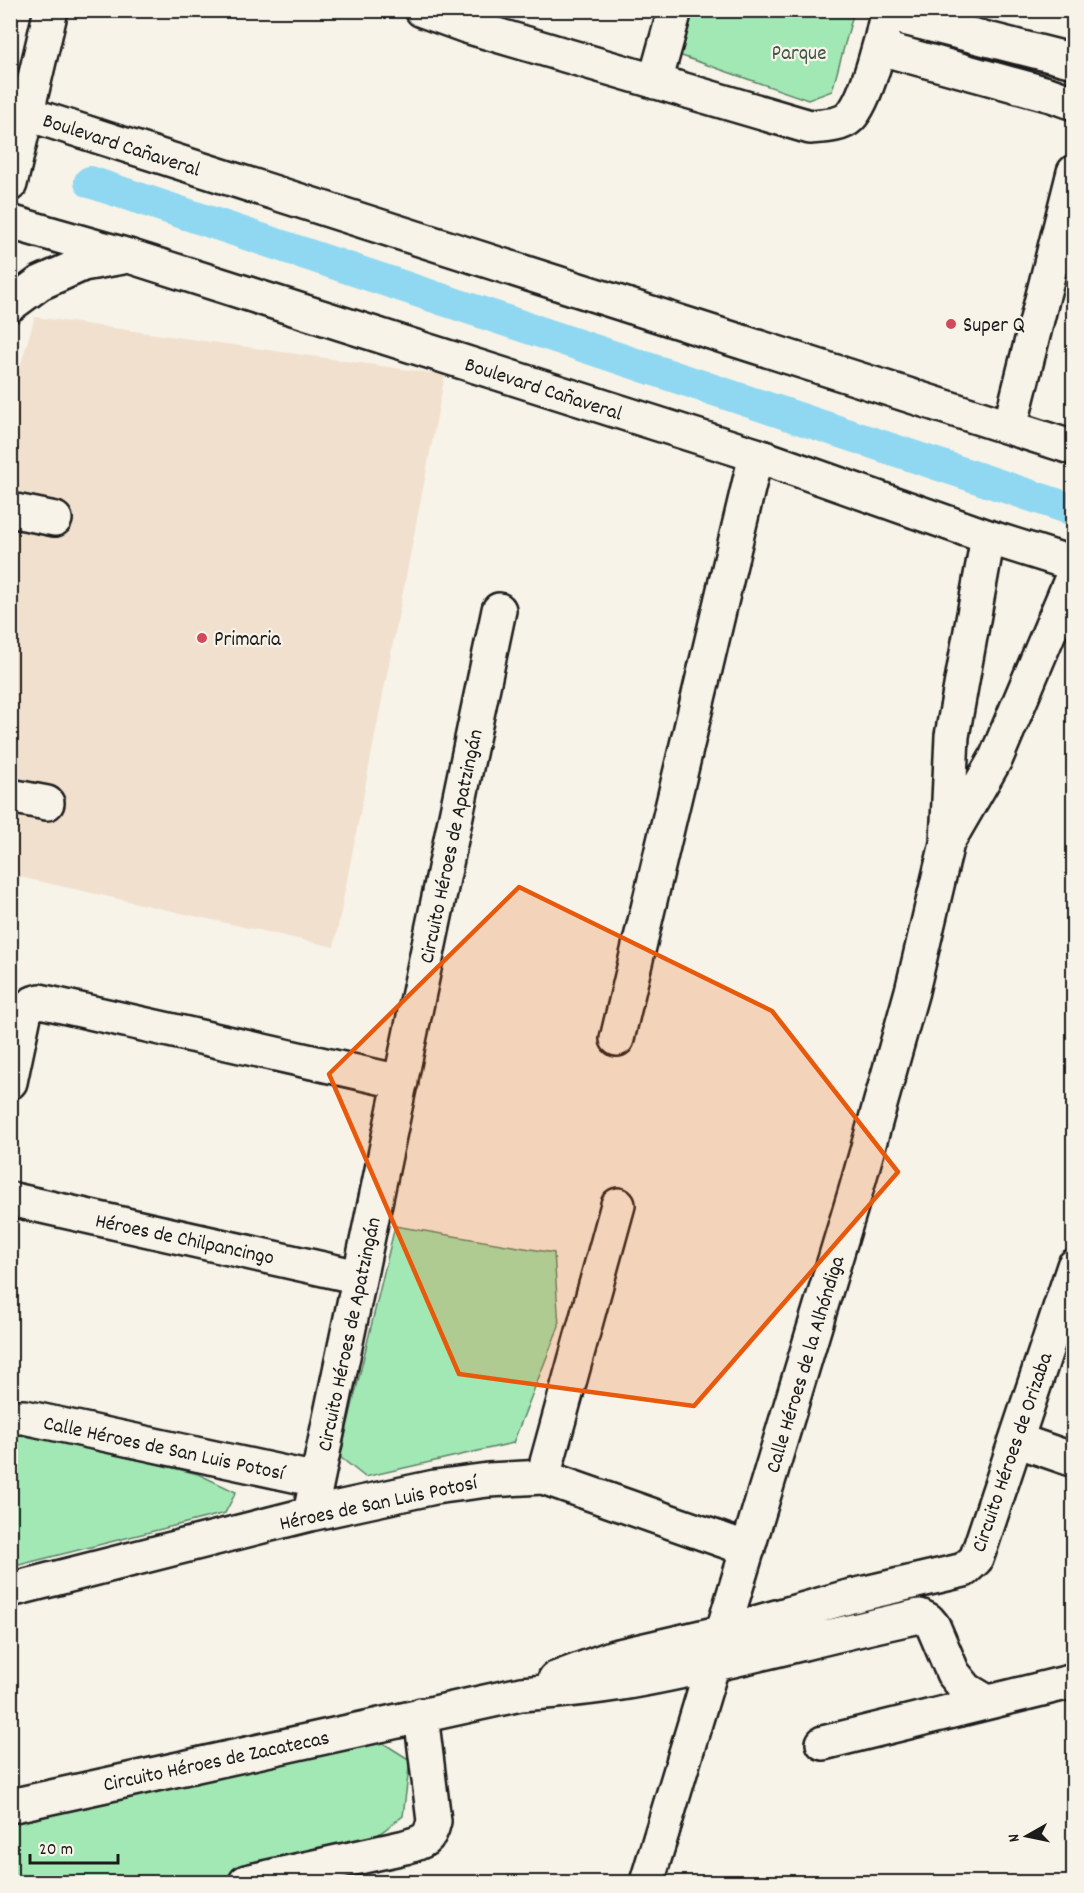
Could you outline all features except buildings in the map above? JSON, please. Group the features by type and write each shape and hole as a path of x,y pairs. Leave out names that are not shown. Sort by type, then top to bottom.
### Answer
{"street":[{"path":"10,184 51,10"},
{"path":"422,10 467,18 655,82 810,127 843,122 850,117 859,104 880,48 888,12 1074,61"},
{"path":"655,82 675,10"},
{"path":"880,48 1050,94 1074,103"},
{"name":"Boulevard Cañaveral","path":"28,114 1074,448"},
{"path":"1010,428 1074,172"},
{"name":"Boulevard Cañaveral","path":"10,222 129,256 756,454 988,537 1074,564"},
{"path":"10,305 40,283 83,264 129,256"},
{"path":"617,1039 756,454"},
{"path":"10,510 55,519"},
{"name":"Calle Héroes de la Alhóndiga","path":"647,1882 856,1190 912,991 947,843 952,736 988,537"},
{"name":"Calle Héroes de la Alhóndiga","path":"947,843 996,758 1074,573"},
{"name":"Circuito Héroes de Apatzingán","path":"310,1515 500,610"},
{"path":"10,796 47,803"},
{"path":"10,1082 25,1011 33,1003 40,1001 400,1082"},
{"name":"Héroes de Chilpancingo","path":"10,1199 359,1277"},
{"path":"618,1205 543,1478 748,1549"},
{"name":"Circuito Héroes de Orizaba","path":"723,1632 848,1597 964,1570 976,1559 1074,1266"},
{"name":"Calle Héroes de San Luis Potosí","path":"10,1417 24,1417 317,1480"},
{"path":"1016,1440 1074,1460"},
{"name":"Héroes de San Luis Potosí","path":"10,1590 310,1515 435,1487 488,1480 543,1478"},
{"name":"Circuito Héroes de Zacatecas","path":"10,1806 521,1694 579,1689 643,1679 920,1616 933,1626 953,1673 961,1684 987,1702"},
{"name":"Circuito Héroes de Zacatecas","path":"521,1694 564,1675 614,1658 723,1632"},
{"path":"823,1743 1074,1681"},
{"path":"246,1882 405,1847 427,1838 432,1832 434,1821 421,1715"}],"highlighted area":[{"path":"519,887 772,1011 898,1172 694,1406 459,1374 329,1074"}],"shaded area":[{"name":"Primaria","path":"35,317 445,375 334,947 11,875 10,400"}],"green space":[{"name":"Parque","path":"689,11 854,11 832,91 808,100 676,54"},
{"path":"395,1226 554,1253 559,1326 513,1443 365,1477 340,1457"},
{"path":"33,1434 198,1474 236,1492 225,1513 11,1567 11,1435"},
{"path":"367,1733 410,1760 403,1816 347,1858 244,1882 11,1882 10,1808"}],"waterway":[{"path":"90,182 1074,510"}],"place":[{"name":"Super Q","path":"951,324"},
{"name":"Primaria","path":"202,638"}]}
